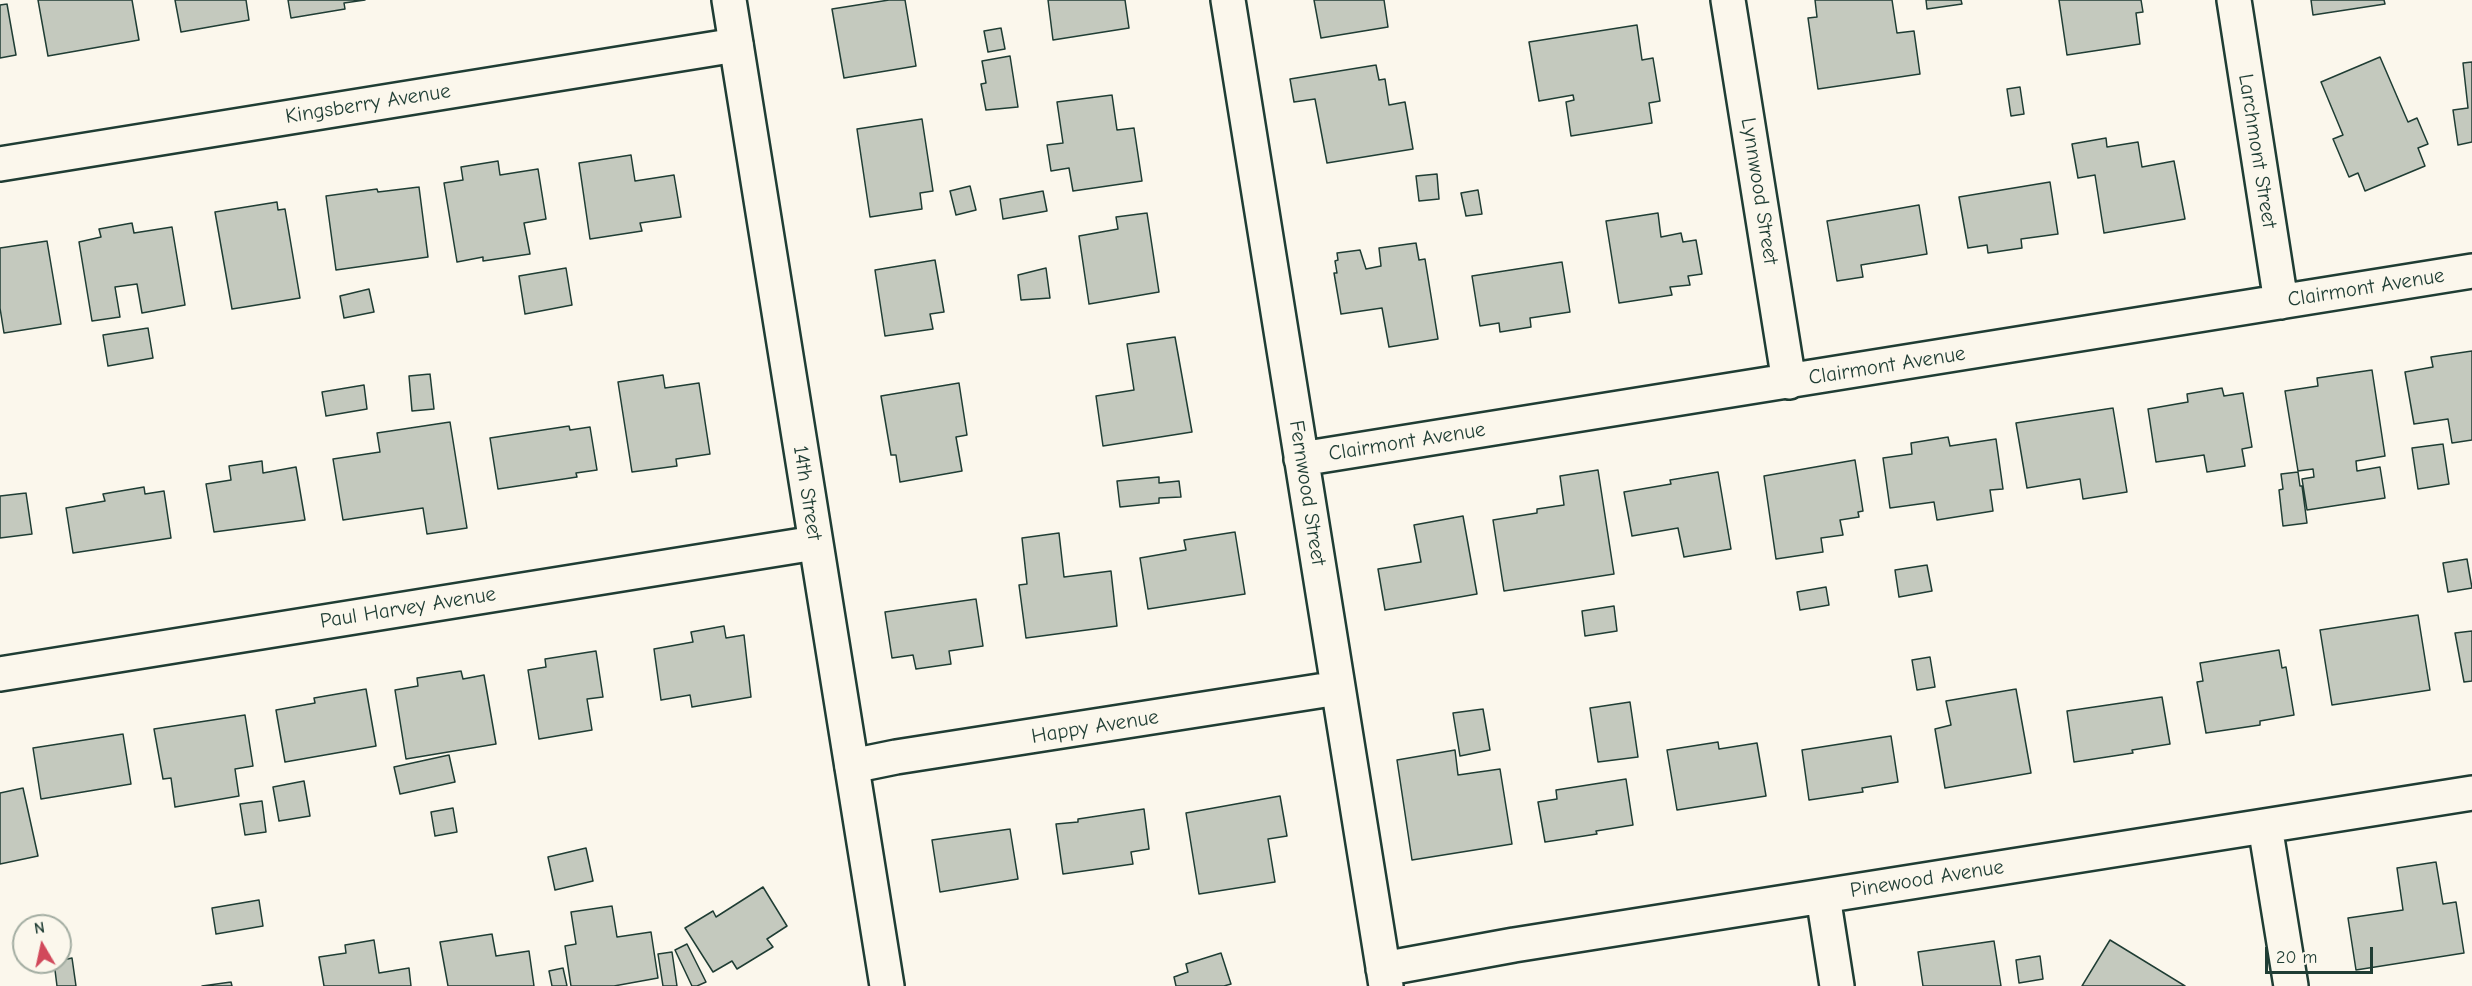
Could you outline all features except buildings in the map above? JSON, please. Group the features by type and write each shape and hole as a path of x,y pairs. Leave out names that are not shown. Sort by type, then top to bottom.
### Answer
{"street":[{"name":"14th Street","path":"729,0 886,986"},
{"name":"Fernwood Street","path":"1228,0 1384,977"},
{"name":"Lynnwood Street","path":"1728,0 1789,382"},
{"name":"Larchmont Street","path":"2234,0 2281,302"},
{"name":"Kingsberry Avenue","path":"0,164 736,45"},
{"name":"Clairmont Avenue","path":"1301,459 2472,271"},
{"name":"Paul Harvey Avenue","path":"0,674 815,543"},
{"name":"Happy Avenue","path":"852,766 1338,688"},
{"name":"Pinewood Avenue","path":"1384,977 1526,943 2472,793"},
{"path":"2265,826 2291,986"},
{"path":"1823,896 1837,986"}]}
